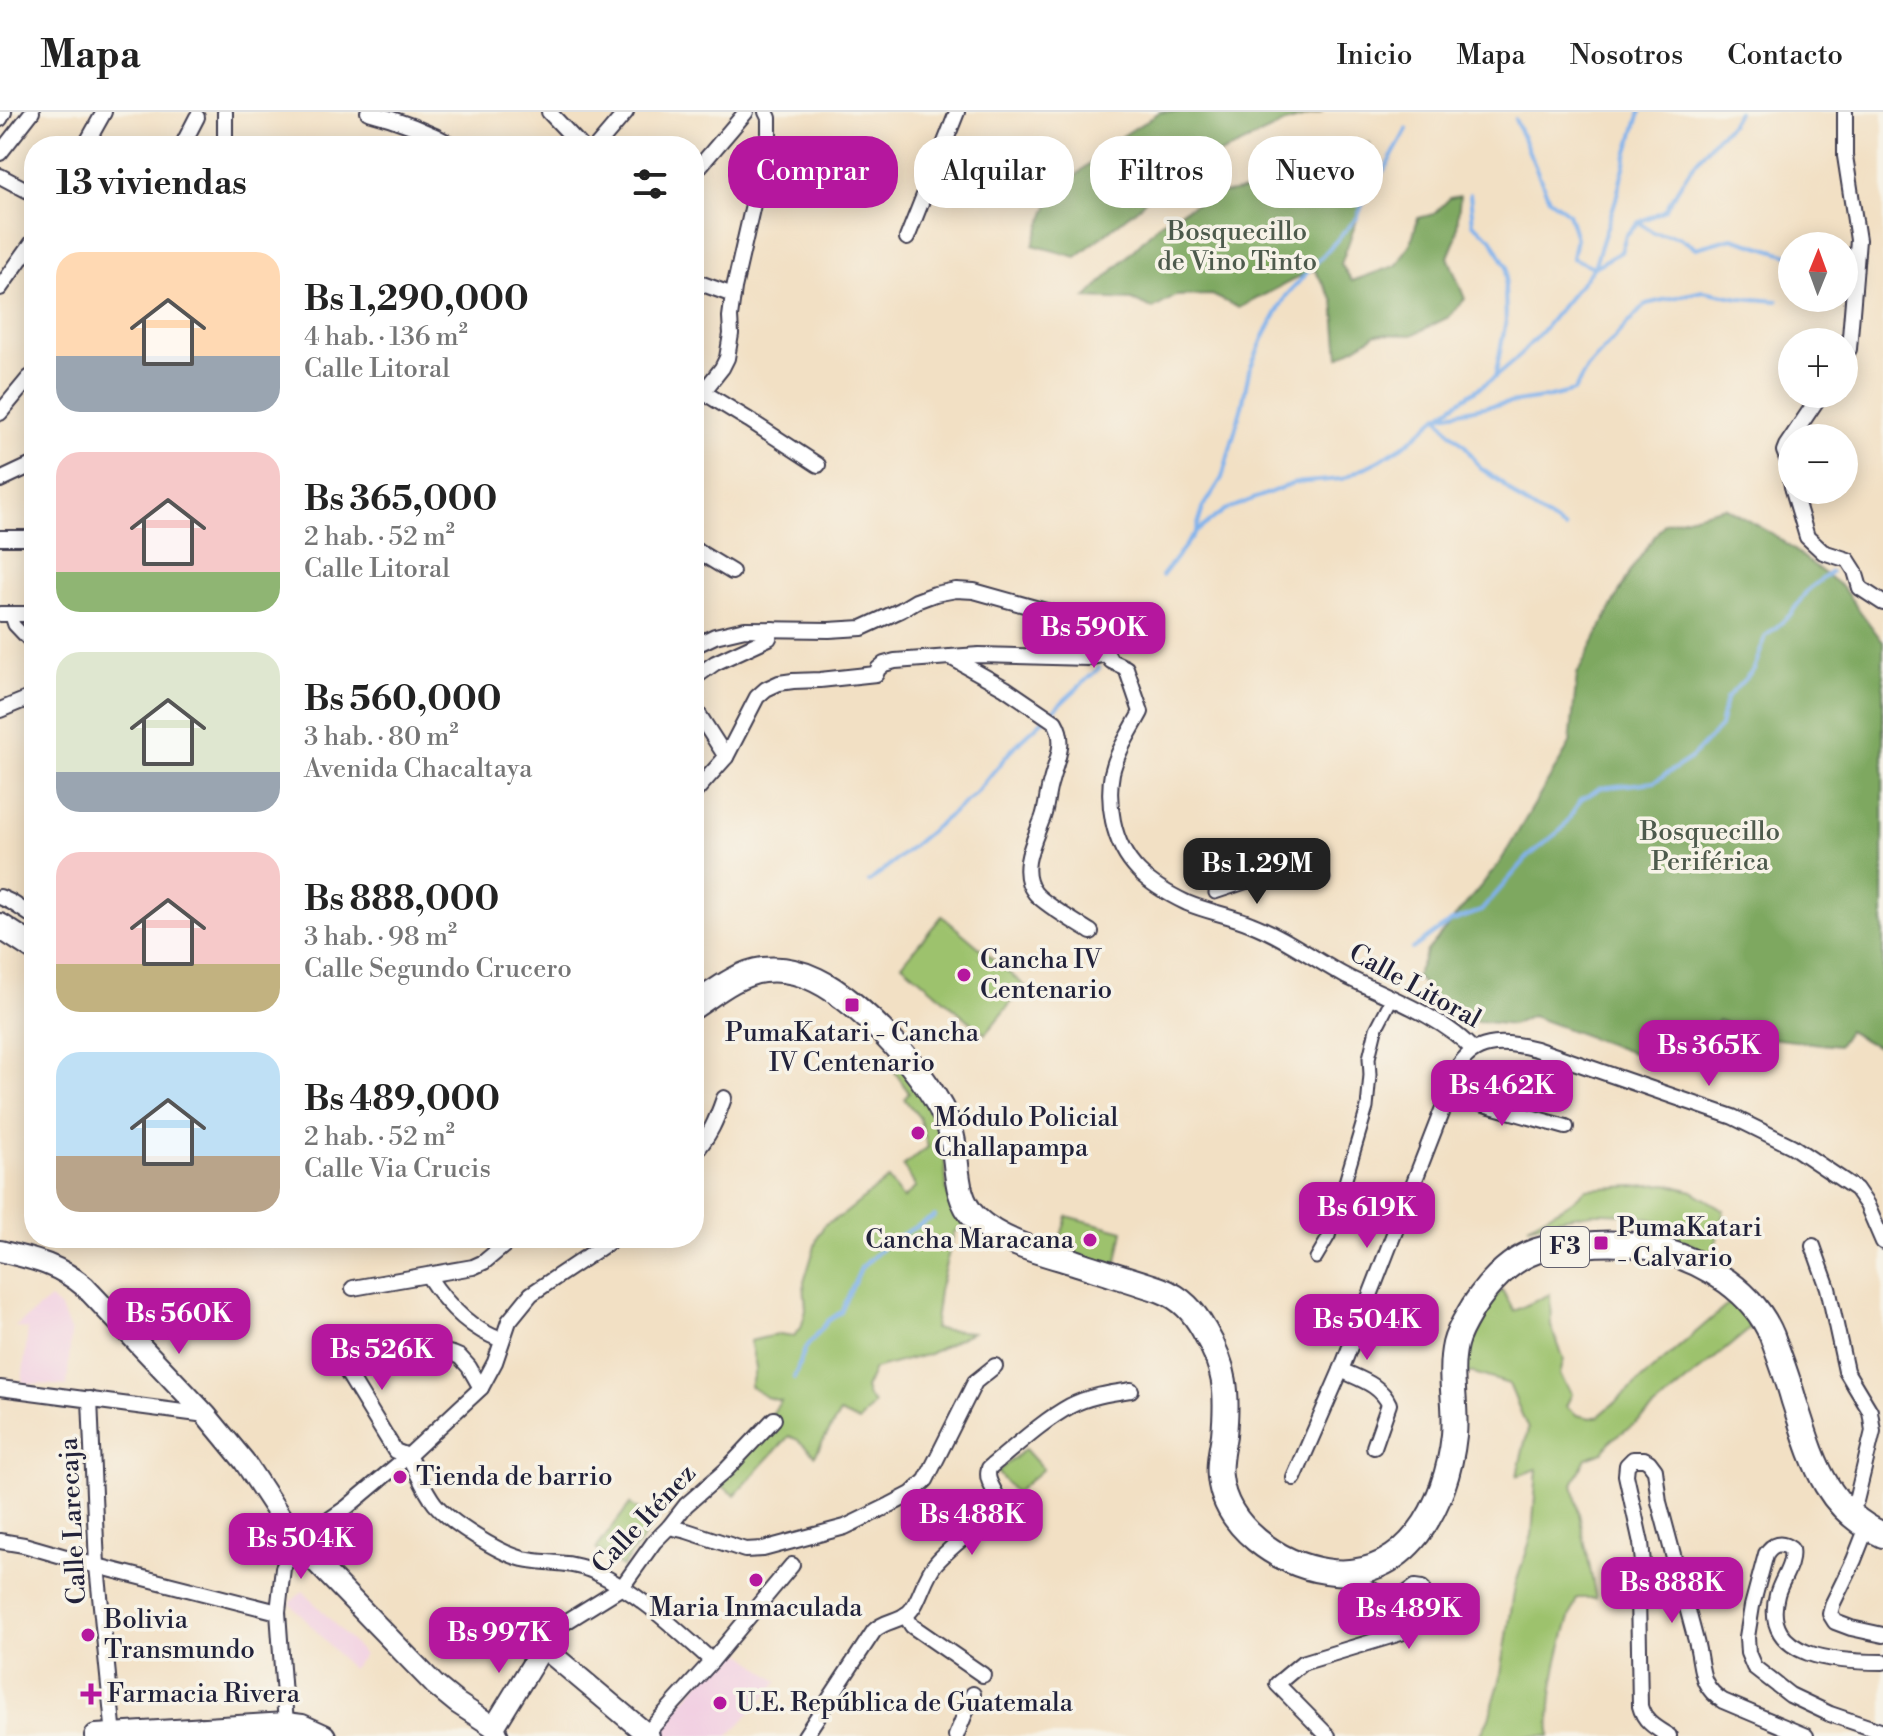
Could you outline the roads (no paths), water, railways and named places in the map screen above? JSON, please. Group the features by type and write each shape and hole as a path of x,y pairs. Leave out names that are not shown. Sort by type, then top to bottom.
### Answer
{"highway":[{"path":"0,926 24,942"},
{"name":"F3","path":"704,1000 746,974 773,969 814,979 852,1005 907,1057 938,1103 953,1141 962,1199 974,1217 1006,1238 1035,1251 1171,1294 1192,1311 1215,1349 1224,1374 1220,1477 1223,1494 1254,1539 1273,1553 1309,1568 1350,1573 1368,1570 1390,1559 1414,1538 1437,1505 1446,1476 1454,1436 1451,1385 1455,1343 1476,1302 1507,1268 1527,1255 1549,1248 1601,1243 1636,1244 1690,1261 1712,1272 1754,1305 1766,1321 1818,1472 1847,1510 1875,1531"}],"main road":[{"path":"0,1251 57,1267 85,1287 206,1415 244,1461 297,1542 435,1685 496,1731"},
{"path":"543,1647 648,1735"},
{"name":"Calle Iténez","path":"496,1731 543,1647"},
{"path":"108,1736 285,1730 302,1726 324,1736"}],"street":[{"path":"0,119 4,112"},
{"path":"0,153 32,112"},
{"path":"91,136 104,112"},
{"path":"225,112 225,136"},
{"path":"368,112 404,121 437,136"},
{"path":"549,112 572,136"},
{"path":"606,136 626,112"},
{"path":"704,161 746,112"},
{"path":"704,391 727,358 733,295 769,134 766,112"},
{"path":"907,238 957,112"},
{"path":"1845,112 1845,156 1858,240 1851,328"},
{"path":"187,136 197,117"},
{"path":"0,176 24,189"},
{"path":"0,288 24,254"},
{"path":"704,285 733,295"},
{"path":"0,413 24,384"},
{"path":"704,393 818,465"},
{"path":"0,480 24,469"},
{"path":"1797,504 1807,537 1823,552 1848,560 1860,588 1883,603"},
{"path":"0,538 24,538"},
{"path":"704,555 732,572"},
{"name":"Calle Litoral","path":"704,643 715,636 745,629 820,631 862,628 925,597 956,590 974,591 1064,616 1100,641 1111,661 1126,668 1141,712 1112,772 1110,809 1120,846 1129,862 1157,887 1207,911 1251,924 1302,950 1444,1027 1473,1050 1500,1043 1517,1044 1733,1117 1792,1146 1856,1189 1867,1205 1883,1242"},
{"path":"5,614 24,636"},
{"path":"704,671 769,638 772,629"},
{"path":"704,782 726,757 757,697 779,683 876,674 884,664 895,661 992,655 1093,658 1106,654"},
{"path":"950,657 1005,688 1055,722 1060,731 1060,751 1029,855 1030,883 1035,893 1091,932"},
{"path":"0,710 24,700"},
{"path":"704,723 726,757"},
{"path":"1215,893 1251,881 1324,879"},
{"path":"0,897 24,911"},
{"path":"1316,1258 1329,1236 1367,1108 1369,1058 1376,1029 1392,998"},
{"path":"1294,1478 1341,1370 1460,1064 1473,1050"},
{"path":"1449,1092 1566,1127"},
{"path":"704,1142 715,1126 724,1098"},
{"path":"1813,1246 1828,1288 1846,1371 1873,1421 1856,1501 1847,1510"},
{"path":"353,1288 473,1267 503,1248"},
{"path":"285,1730 278,1612 283,1568 297,1542 346,1508 481,1388 495,1362 509,1321 531,1294 600,1248"},
{"path":"428,1276 444,1300 465,1319 485,1335 502,1340"},
{"path":"481,1388 469,1367 453,1354 410,1344 335,1336 334,1346 339,1359 386,1438 395,1451 408,1456 436,1505 495,1548 521,1558 582,1566 622,1587 671,1624 712,1661"},
{"path":"669,1527 751,1551 845,1527 911,1494 926,1480 975,1382 995,1366"},
{"path":"1341,1370 1377,1387 1389,1404 1374,1447"},
{"path":"0,1388 206,1415"},
{"path":"805,1736 874,1631 912,1609 936,1563 999,1507 999,1498 987,1477 989,1468 1072,1405 1103,1394 1131,1390"},
{"name":"Calle Larecaja","path":"90,1399 108,1736"},
{"name":"Calle Iténez","path":"543,1647 556,1628 622,1587 654,1542 686,1505 726,1470 774,1419"},
{"path":"1669,1736 1648,1722 1640,1706 1638,1593 1643,1563 1626,1468 1633,1459 1644,1459 1655,1470 1659,1502 1705,1685 1723,1701 1806,1736"},
{"path":"1875,1531 1854,1560 1830,1614 1835,1622 1883,1635"},
{"path":"0,1541 278,1612"},
{"path":"1883,1662 1824,1658 1787,1640 1776,1627 1776,1601 1792,1552 1783,1544 1769,1549 1764,1558 1749,1621 1748,1653 1754,1667 1790,1695 1830,1714 1883,1732"},
{"path":"648,1735 792,1565"},
{"path":"1328,1736 1277,1684 1302,1663 1401,1633 1408,1625 1422,1592 1422,1588 1415,1587 1403,1596 1389,1598 1352,1580 1350,1573"},
{"path":"905,1615 912,1626 983,1675"},
{"path":"956,1736 973,1694"}],"waterway":[{"path":"1162,576 1196,532 1225,510 1294,483 1342,479 1380,460 1410,441 1438,416 1515,360 1594,267 1640,112"},
{"path":"1515,119 1549,199 1568,213 1576,238 1572,258 1594,267 1621,252 1626,235 1639,222 1665,210 1691,168 1738,112"},
{"path":"1196,531 1203,508 1222,478 1249,371 1266,332 1286,296 1357,218 1366,196 1407,129"},
{"path":"1470,194 1473,224 1491,238 1507,267 1506,321 1495,377"},
{"path":"1639,222 1654,233 1677,236 1696,248 1732,238 1778,252"},
{"path":"1565,529 1518,499 1480,468 1438,416 1574,391 1587,368 1646,304 1703,291 1778,301"},
{"path":"1412,949 1450,922 1481,911 1528,857 1562,829 1581,800 1600,788 1654,782 1691,758 1720,727 1726,699 1754,669 1766,636 1789,616 1809,589 1831,572"},
{"path":"869,882 975,794 1013,748 1099,668"},
{"path":"794,1378 805,1349 828,1321 841,1312 861,1268 889,1242 935,1216"}],"place":[{"name":"Cancha IV Centenario","path":"964,975"},
{"name":"PumaKatari - Cancha IV Centenario","path":"852,1005"},
{"name":"Módulo Policial Challapampa","path":"918,1133"},
{"name":"Cancha Maracana","path":"1090,1240"},
{"name":"PumaKatari - Calvario","path":"1601,1243"},
{"name":"Tienda de barrio","path":"400,1477"},
{"name":"Maria Inmaculada","path":"756,1580"},
{"name":"Bolivia Transmundo","path":"88,1635"},
{"name":"Farmacia Rivera","path":"91,1694"},
{"name":"U.E. República de Guatemala","path":"720,1703"}],"park label":[{"name":"Bosquecillo de Vino Tinto","path":"1237,247"},
{"name":"Bosquecillo Periférica","path":"1710,847"}]}
